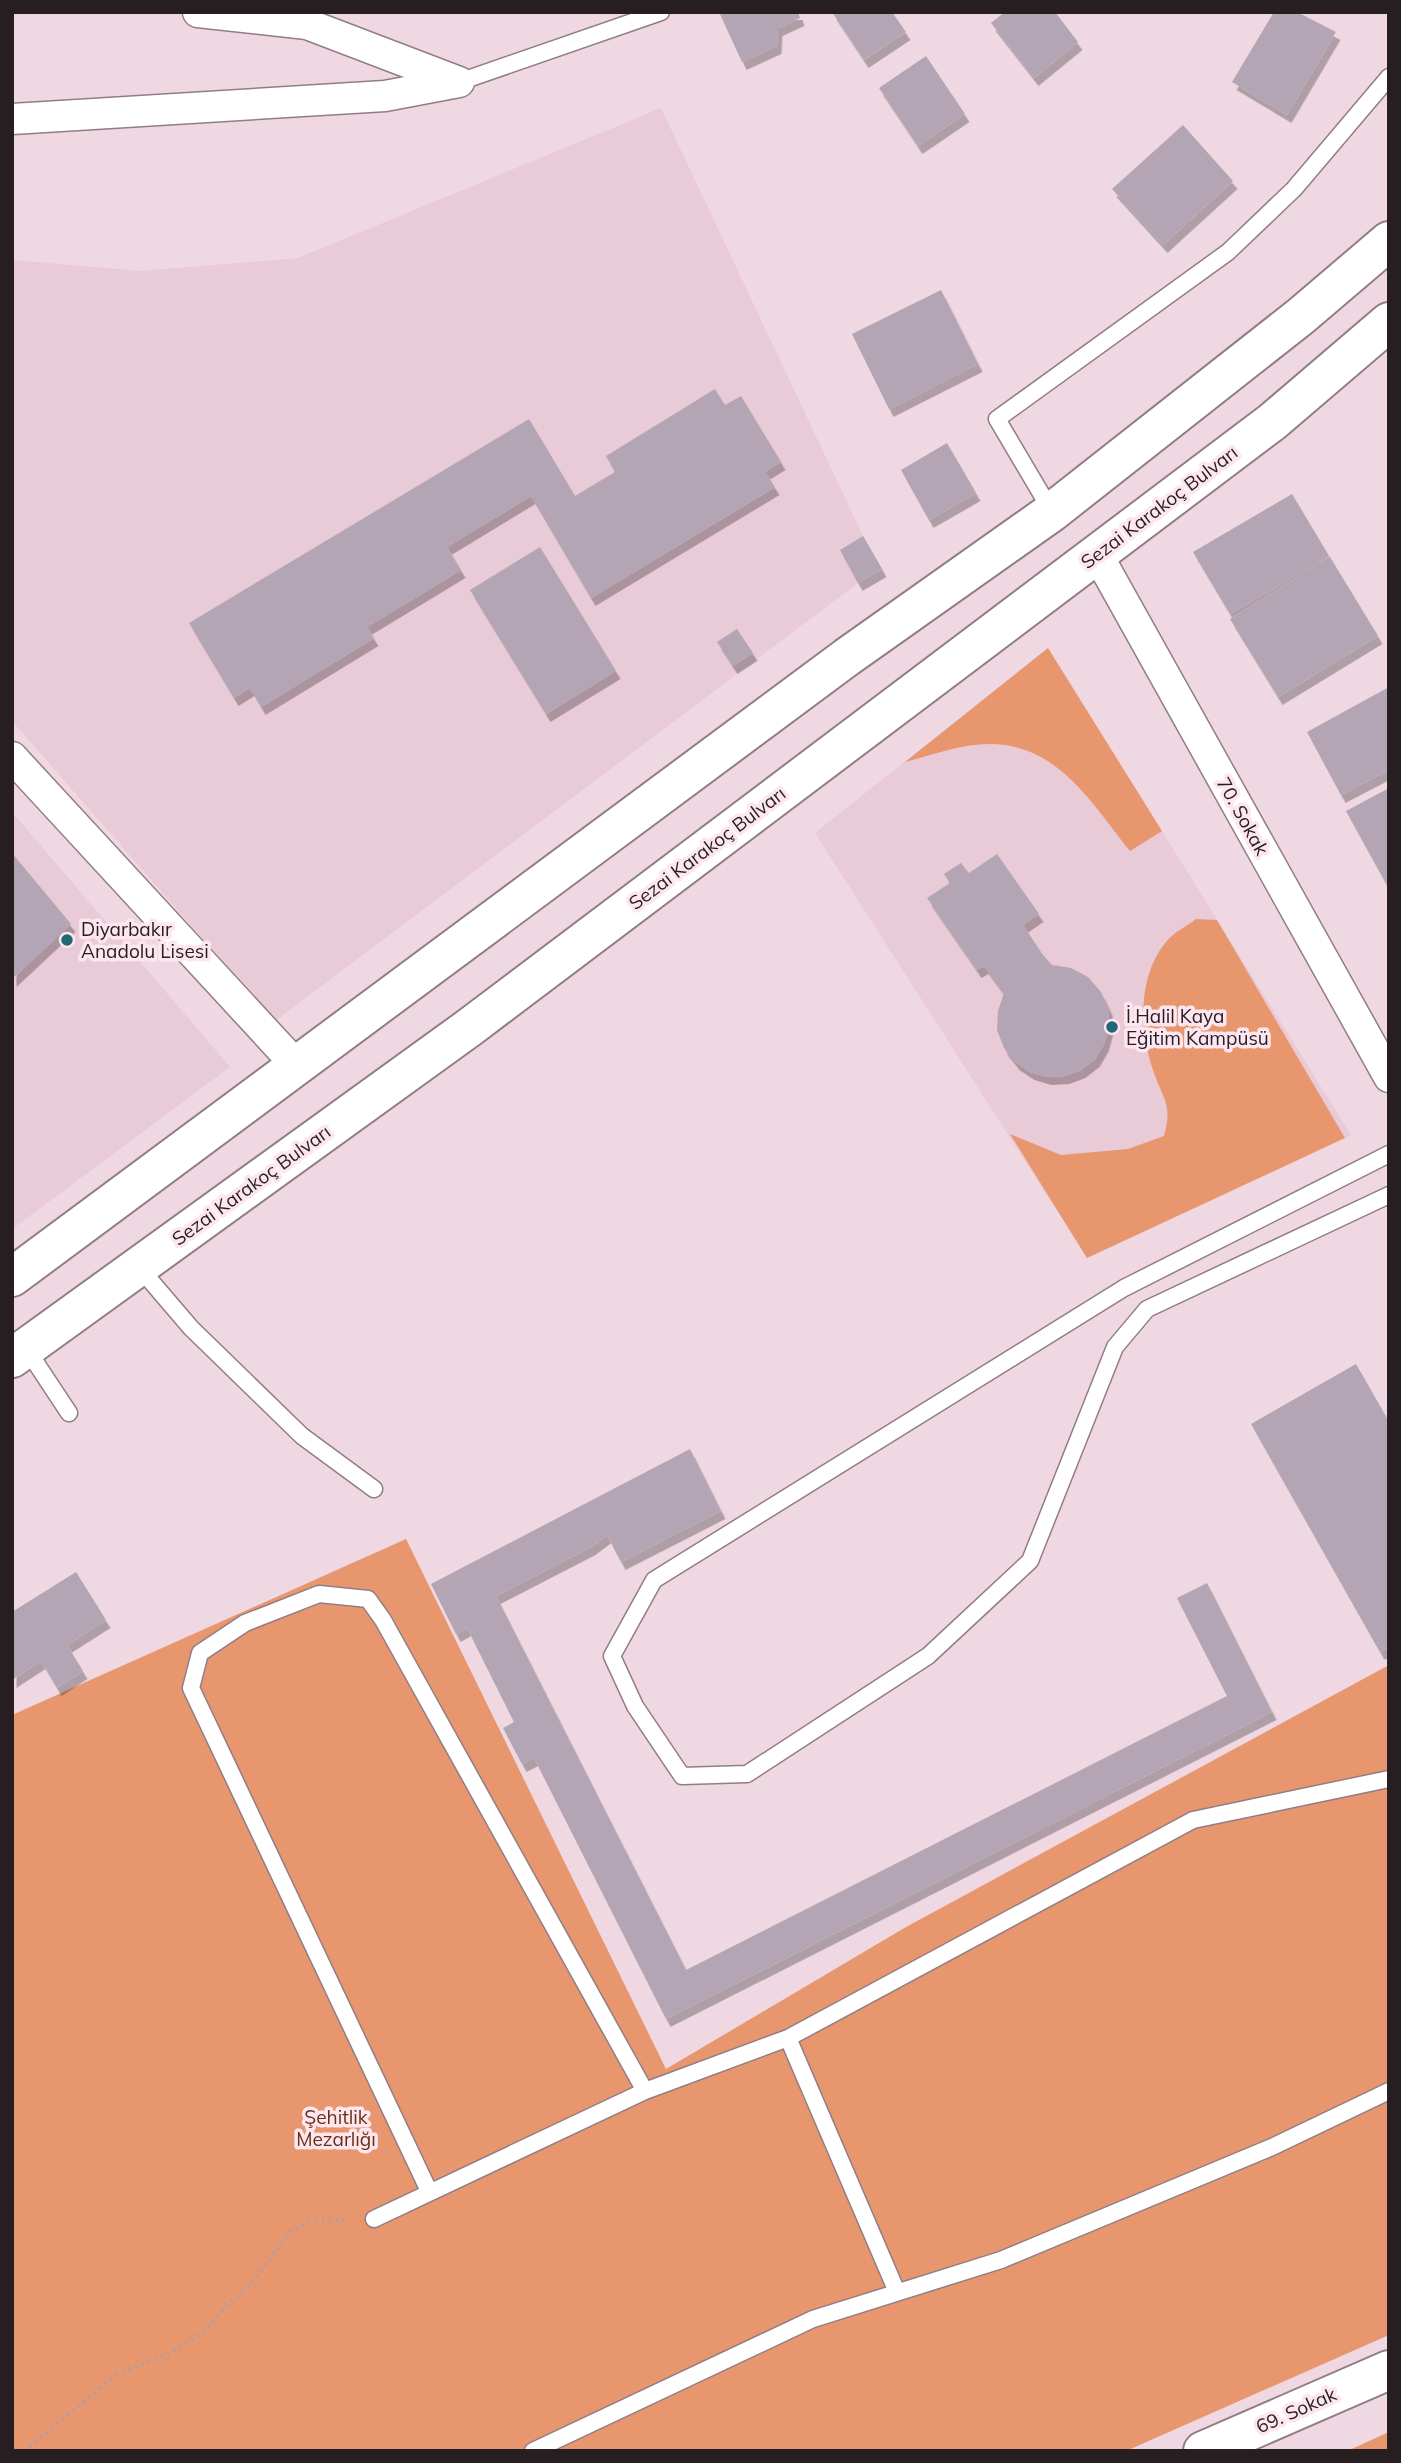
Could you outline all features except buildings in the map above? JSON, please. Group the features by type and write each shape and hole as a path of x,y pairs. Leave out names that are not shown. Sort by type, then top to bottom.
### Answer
{"street":[{"path":"198,12 307,24 459,82"},
{"path":"12,119 384,96 459,82"},
{"path":"12,1277 813,682 1052,512 1301,316 1389,241"},
{"name":"Sezai Karakoç Bulvarı","path":"19,1353 470,1027 1272,422 1389,321"},
{"name":"70. Sokak","path":"1097,554 1389,1077"},
{"path":"12,757 298,1067"},
{"name":"69. Sokak","path":"1203,2451 1389,2370"}],"lane":[{"path":"459,82 661,12"},
{"path":"1052,512 997,419 1228,252 1294,189 1389,77"},
{"path":"1389,1154 1124,1288 654,1580 612,1657 635,1706 682,1776 747,1774 928,1656 1030,1561 1115,1347 1147,1309 1389,1195"},
{"path":"138,1266 191,1328 302,1436 374,1489"},
{"path":"19,1353 68,1413"},
{"path":"429,2191 191,1688 200,1653 245,1623 319,1594 368,1599 383,1620 645,2091"},
{"path":"374,2219 645,2091 788,2038 1193,1820 1389,1779"},
{"path":"788,2038 897,2292"},
{"path":"533,2451 813,2319 1001,2260 1272,2147 1389,2091"}],"path":[{"path":"24,2451 119,2373 169,2354 205,2331 225,2306 250,2285 291,2231 309,2221 374,2219"}],"shaded area":[{"path":"661,108 863,536 882,569 858,583 275,1021 12,721 12,260 141,271 298,258"},
{"name":"İ.Halil Kaya Eğitim Kampüsü","path":"1048,648 1351,1135 1087,1258 815,833"},
{"name":"Diyarbakır Anadolu Lisesi","path":"12,812 230,1067 12,1229"}],"green space":[{"path":"1048,648 1162,831 1130,851 1087,796 1054,765 1035,754 1014,747 979,744 905,762"},
{"path":"1196,919 1217,920 1345,1138 1087,1258 1010,1134 1061,1155 1128,1149 1164,1136 1167,1109 1145,1037 1146,987 1150,971 1166,942"},
{"name":"Şehitlik Mezarlığı","path":"406,1539 666,2069 906,1927 1389,1665 1389,2335 1126,2451 12,2451 12,1715"},
{"path":"1389,2432 1389,2451 1347,2451"}],"place":[{"name":"Diyarbakır Anadolu Lisesi","path":"67,940"},
{"name":"İ.Halil Kaya Eğitim Kampüsü","path":"1112,1027"}]}
